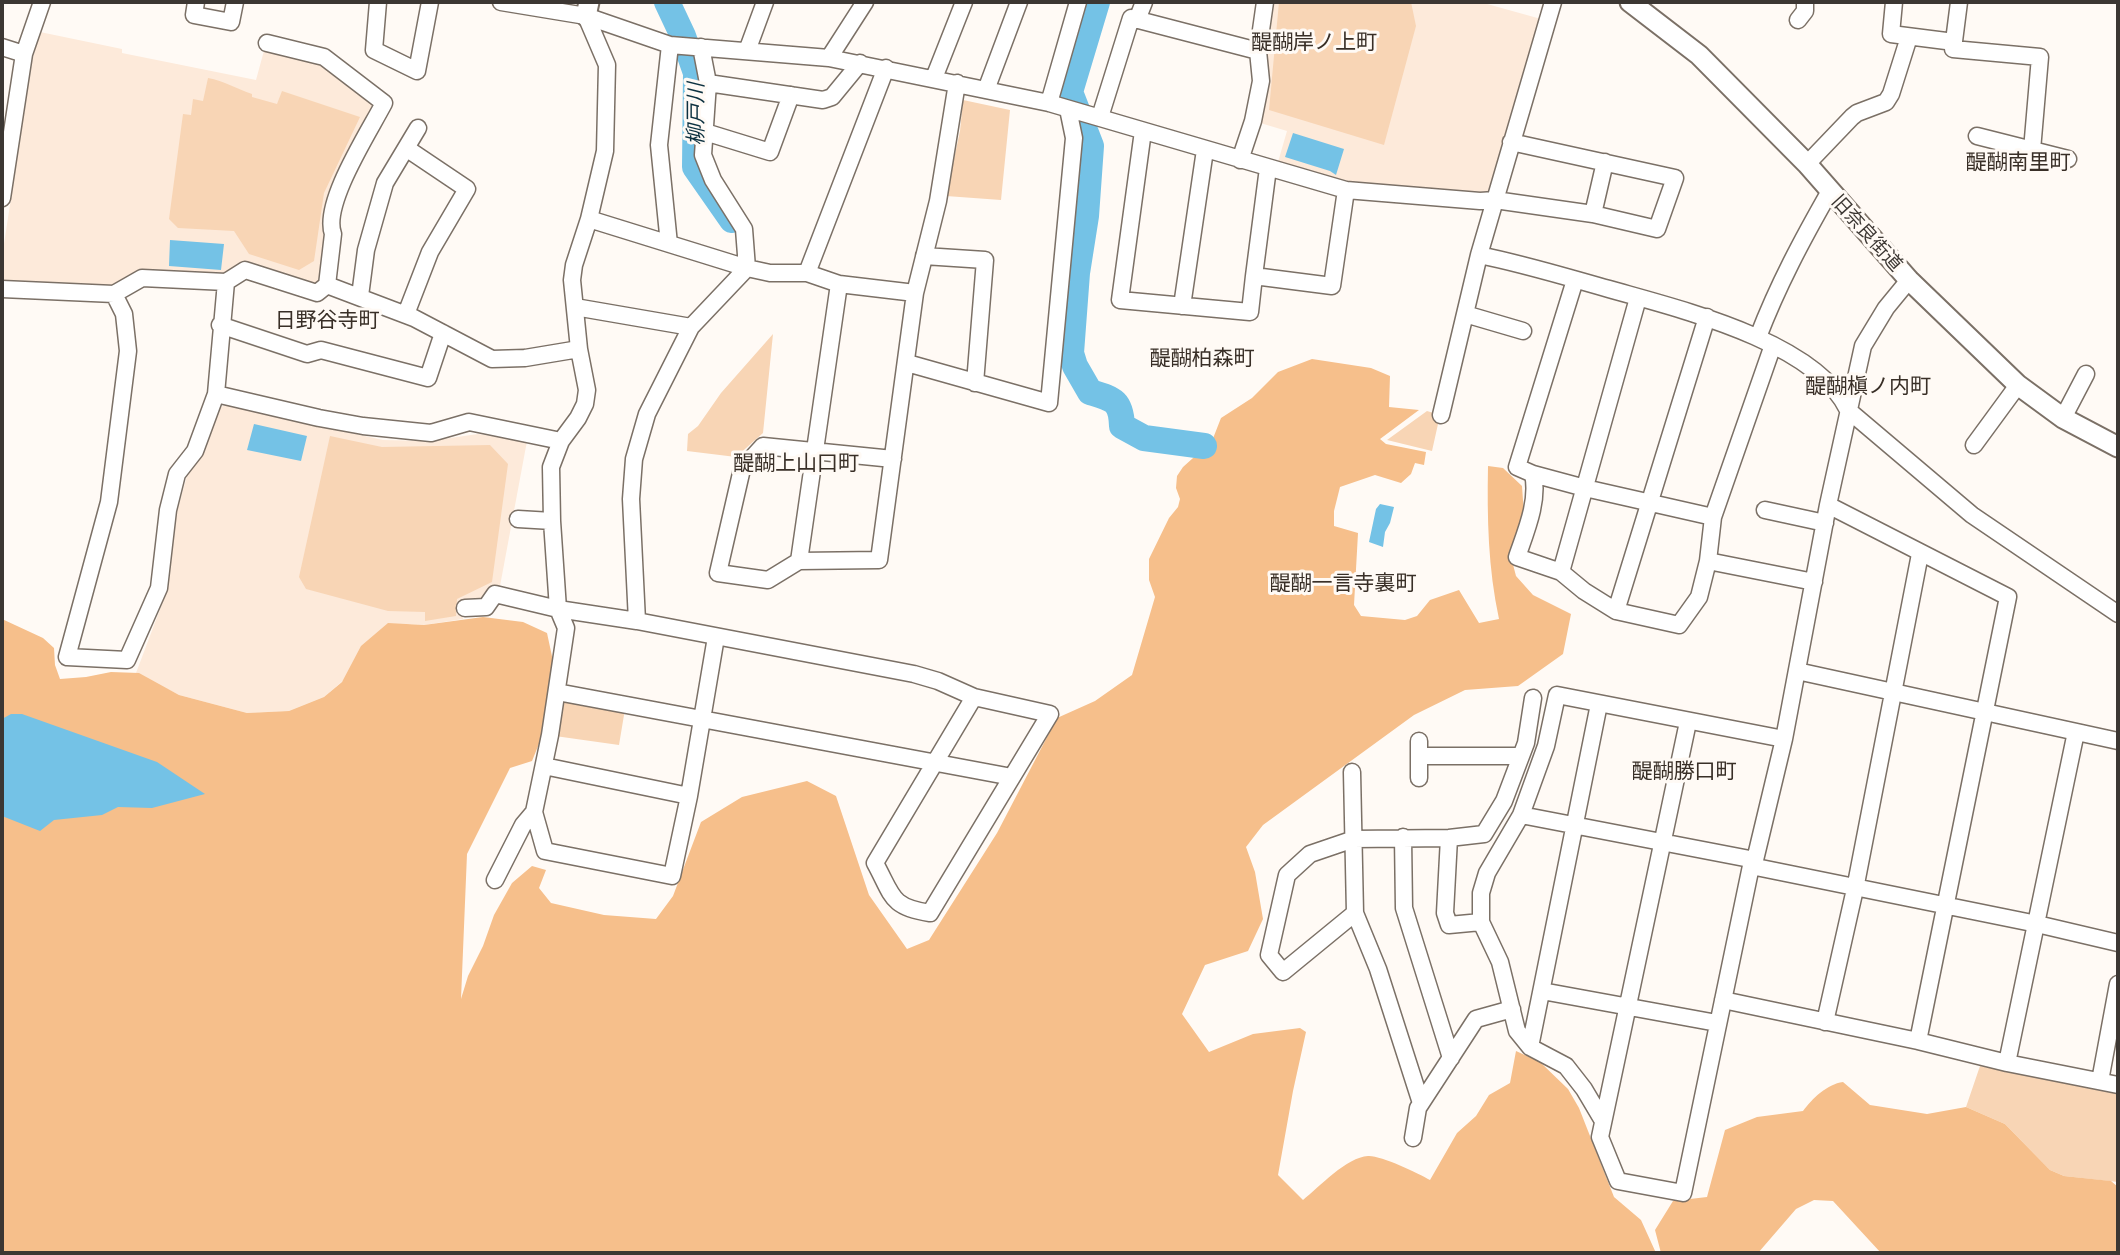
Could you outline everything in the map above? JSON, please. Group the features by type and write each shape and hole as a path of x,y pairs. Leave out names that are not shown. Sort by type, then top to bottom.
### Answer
{"street":[{"path":"2,198 24,54 42,2"},
{"path":"196,2 194,15 231,22 235,2"},
{"path":"378,2 374,50 417,71 430,2"},
{"path":"501,2 587,9 670,45 829,58 1048,103 1346,190 1495,200 1592,214 1657,229 1675,178 1511,142"},
{"path":"747,51 765,2"},
{"path":"829,58 865,2"},
{"path":"934,78 964,2"},
{"path":"986,90 1019,2"},
{"path":"1048,103 1078,2"},
{"path":"1137,20 1144,2"},
{"path":"1240,160 1253,121 1261,81 1258,51 1265,2"},
{"path":"1441,415 1479,255 1553,2"},
{"name":"旧奈良街道","path":"1630,2 1699,55 1807,164 1909,279 2018,385 2063,418 2118,447"},
{"path":"1798,20 1804,11 1805,2"},
{"path":"1894,2 1891,34 1954,42"},
{"path":"1959,2 1953,49 2040,57 2032,150"},
{"path":"495,880 523,825 534,812 566,628 558,609 551,467 561,440 585,404 587,390 579,349 572,280 605,151 607,65 587,9"},
{"path":"1099,117 1131,18 1258,51"},
{"path":"1807,164 1857,113 1886,102 1909,37"},
{"path":"2,289 114,294 142,278 226,282 245,270 317,293 327,285 334,197 384,103 324,57 267,43"},
{"path":"669,244 659,145 670,45"},
{"path":"2,47 24,54"},
{"path":"637,621 631,499 634,459 647,414 691,327 747,268 744,229 713,180 703,155 708,83 701,47"},
{"path":"708,83 823,100 832,97 860,63"},
{"path":"807,273 886,68"},
{"path":"893,458 763,446 742,469 718,573 768,580 799,561 879,560 907,363 915,293 938,201 957,83"},
{"path":"705,132 770,152 791,95"},
{"path":"907,363 1049,403 1074,138 1069,110"},
{"path":"360,296 366,250 385,183 418,128"},
{"path":"1143,131 1120,300 1250,312 1268,168"},
{"path":"1977,136 2068,159"},
{"path":"406,148 467,189 430,252 406,314"},
{"path":"1182,306 1205,150"},
{"path":"1592,214 1605,162"},
{"path":"1254,276 1332,286 1346,190"},
{"path":"1533,474 1536,488 1517,557 1561,572 1584,591 1616,611 1679,625 1699,597 1709,561 1713,517 1766,341 1776,289 1830,191"},
{"path":"589,219 747,268 770,273 807,273 839,284 915,293"},
{"path":"1479,255 1530,266 1707,317 1766,341 1830,383 1841,395 1848,410 1972,515 2118,614"},
{"path":"924,256 985,260 975,383"},
{"path":"1688,722 1600,1137 1618,1181 1683,1193 1717,1023 1784,739 1828,505 1863,346 1886,307 1909,279"},
{"path":"1575,280 1517,467 1585,488 1713,517"},
{"path":"114,294 124,314 128,351 109,502 66,657 127,660 159,588 168,510 177,474 195,451 216,394 220,325 226,282"},
{"path":"799,561 839,284"},
{"path":"327,285 406,314 492,359 525,358 579,349"},
{"path":"1561,572 1639,298"},
{"path":"575,307 691,327"},
{"path":"1465,314 1523,331"},
{"path":"1616,611 1707,317"},
{"path":"220,325 307,354 321,350 428,378 443,334"},
{"path":"2063,418 2086,374"},
{"path":"1974,445 2018,385"},
{"path":"216,394 363,426 431,433 469,422 561,440"},
{"path":"1828,505 2008,597 1918,1041"},
{"path":"1765,510 1825,523"},
{"path":"518,519 552,521"},
{"path":"1825,1022 1855,889 1920,554"},
{"path":"1709,561 1814,582"},
{"path":"465,608 485,607 495,594 558,609 637,621 914,674 974,697 1050,714 930,913 912,910 898,904 875,863 974,697"},
{"path":"534,812 545,851 672,876 689,796 716,637"},
{"path":"1797,671 2118,741"},
{"path":"557,692 1012,777"},
{"path":"1603,1121 1566,1066 1530,1047 1517,1031 1500,962 1481,922 1481,893 1487,873 1521,815 1546,746 1556,695 1784,739"},
{"path":"1355,914 1283,972 1269,955 1287,875 1310,855 1354,839 1449,838 1484,834 1504,801 1526,743 1533,698"},
{"path":"1530,1047 1599,704"},
{"path":"2007,1063 2076,732"},
{"path":"1419,778 1419,748 1520,756"},
{"path":"544,766 689,796"},
{"path":"1352,772 1355,914 1378,969 1421,1103"},
{"path":"1521,815 1663,843 1855,889 1945,905 2118,943"},
{"path":"1403,837 1404,908 1451,1058"},
{"path":"1449,838 1445,913 1449,925 1481,922"},
{"path":"2100,1081 2118,984"},
{"path":"1542,991 1717,1023"},
{"path":"1723,1000 2118,1085"},
{"path":"1413,1138 1421,1103 1476,1019 1512,1009"}],"shaded area":[{"path":"1271,2 1480,2 1541,19 1492,189 1483,196 1347,185 1278,162 1287,131 1257,122"},
{"path":"1279,2 1411,2 1416,26 1384,145 1269,110"},
{"path":"40,32 122,49 122,53 256,80 265,47 318,59 374,102 376,111 328,236 320,281 314,284 220,276 108,290 5,283 2,280 2,257 32,61"},
{"path":"208,78 252,94 252,97 277,104 282,91 360,117 324,193 314,261 299,270 249,254 234,231 178,228 169,219 183,114 191,115 193,99 203,101"},
{"path":"963,100 1010,110 1001,200 946,196 960,131"},
{"path":"773,334 763,433 736,457 687,451 688,434 698,426 721,393"},
{"path":"1312,359 1371,368 1390,376 1389,407 1419,410 1380,439 1386,444 1426,452 1424,465 1415,463 1411,474 1401,483 1375,475 1340,487 1334,511 1334,526 1358,533 1354,605 1361,616 1405,620 1417,616 1430,600 1459,590 1479,623 1499,619 1489,543 1488,466 1503,468 1522,486 1524,515 1510,553 1516,576 1533,595 1571,614 1563,654 1518,686 1465,690 1414,715 1263,825 1246,847 1255,872 1263,919 1248,951 1205,965 1182,1014 1209,1052 1253,1034 1300,1028 1306,1032 1278,1175 1303,1200 1342,1167 1368,1156 1390,1161 1430,1180 1457,1133 1476,1116 1489,1095 1510,1083 1516,1051 1540,1062 1568,1089 1579,1108 1614,1197 1641,1220 1656,1253 2,1253 2,619 43,638 54,648 55,665 60,679 111,672 139,673 179,695 247,713 289,711 324,697 342,682 361,646 388,623 424,625 483,617 523,622 547,633 553,661 543,734 532,761 510,768 467,854 461,999 494,915 512,883 532,866 546,870 539,888 551,903 604,915 656,919 673,896 701,822 742,797 807,781 836,796 869,895 907,949 929,940 997,833 1057,718 1095,701 1132,675 1155,597 1149,580 1149,559 1169,518 1178,507 1180,499 1176,488 1177,476 1183,467 1212,441 1221,418 1252,398 1278,372"},
{"path":"225,405 383,440 429,441 478,434 527,441 500,586 479,601 463,601 463,619 424,625 409,624 324,697 289,711 247,713 179,695 136,673 168,588 175,518 189,469 205,451 219,408"},
{"path":"1427,411 1440,415 1432,451 1387,440"},
{"path":"330,436 382,447 490,445 508,464 492,582 457,599 456,616 425,621 425,612 388,611 306,589 299,577"},
{"path":"565,699 625,709 619,745 555,736 560,704"},
{"path":"1980,1066 2118,1094 2118,1182 2064,1176 2050,1170 2005,1124 1966,1107"},
{"path":"1843,1082 1870,1105 1927,1114 1966,1107 2005,1124 2050,1170 2064,1176 2111,1181 2118,1187 2118,1253 1881,1253 1833,1201 1814,1200 1796,1209 1758,1253 1661,1253 1655,1230 1673,1201 1707,1197 1725,1130 1757,1117 1803,1111 1826,1089"}],"water":[{"path":"1293,133 1344,149 1336,175 1285,157"},
{"path":"170,240 224,244 221,270 169,266"},
{"path":"254,424 307,436 301,461 247,450"},
{"path":"1380,504 1394,507 1383,547 1369,542 1376,509"},
{"path":"11,714 22,714 157,762 205,794 152,808 118,807 102,815 54,820 40,831 2,816 2,719"}],"waterway":[{"name":"柳戸川","path":"667,2 696,73 695,167 732,220"},
{"path":"1097,2 1070,92 1091,146 1071,353 1090,392 1110,399 1118,406 1122,426 1144,438 1204,446"}],"district":[{"name":"醍醐岸ノ上町","path":"1314,42"},
{"name":"醍醐南里町","path":"2018,162"},
{"name":"日野谷寺町","path":"327,320"},
{"name":"醍醐柏森町","path":"1202,358"},
{"name":"醍醐槇ノ内町","path":"1868,386"},
{"name":"醍醐上山口町","path":"796,463"},
{"name":"醍醐一言寺裏町","path":"1343,583"},
{"name":"醍醐勝口町","path":"1684,771"}]}
